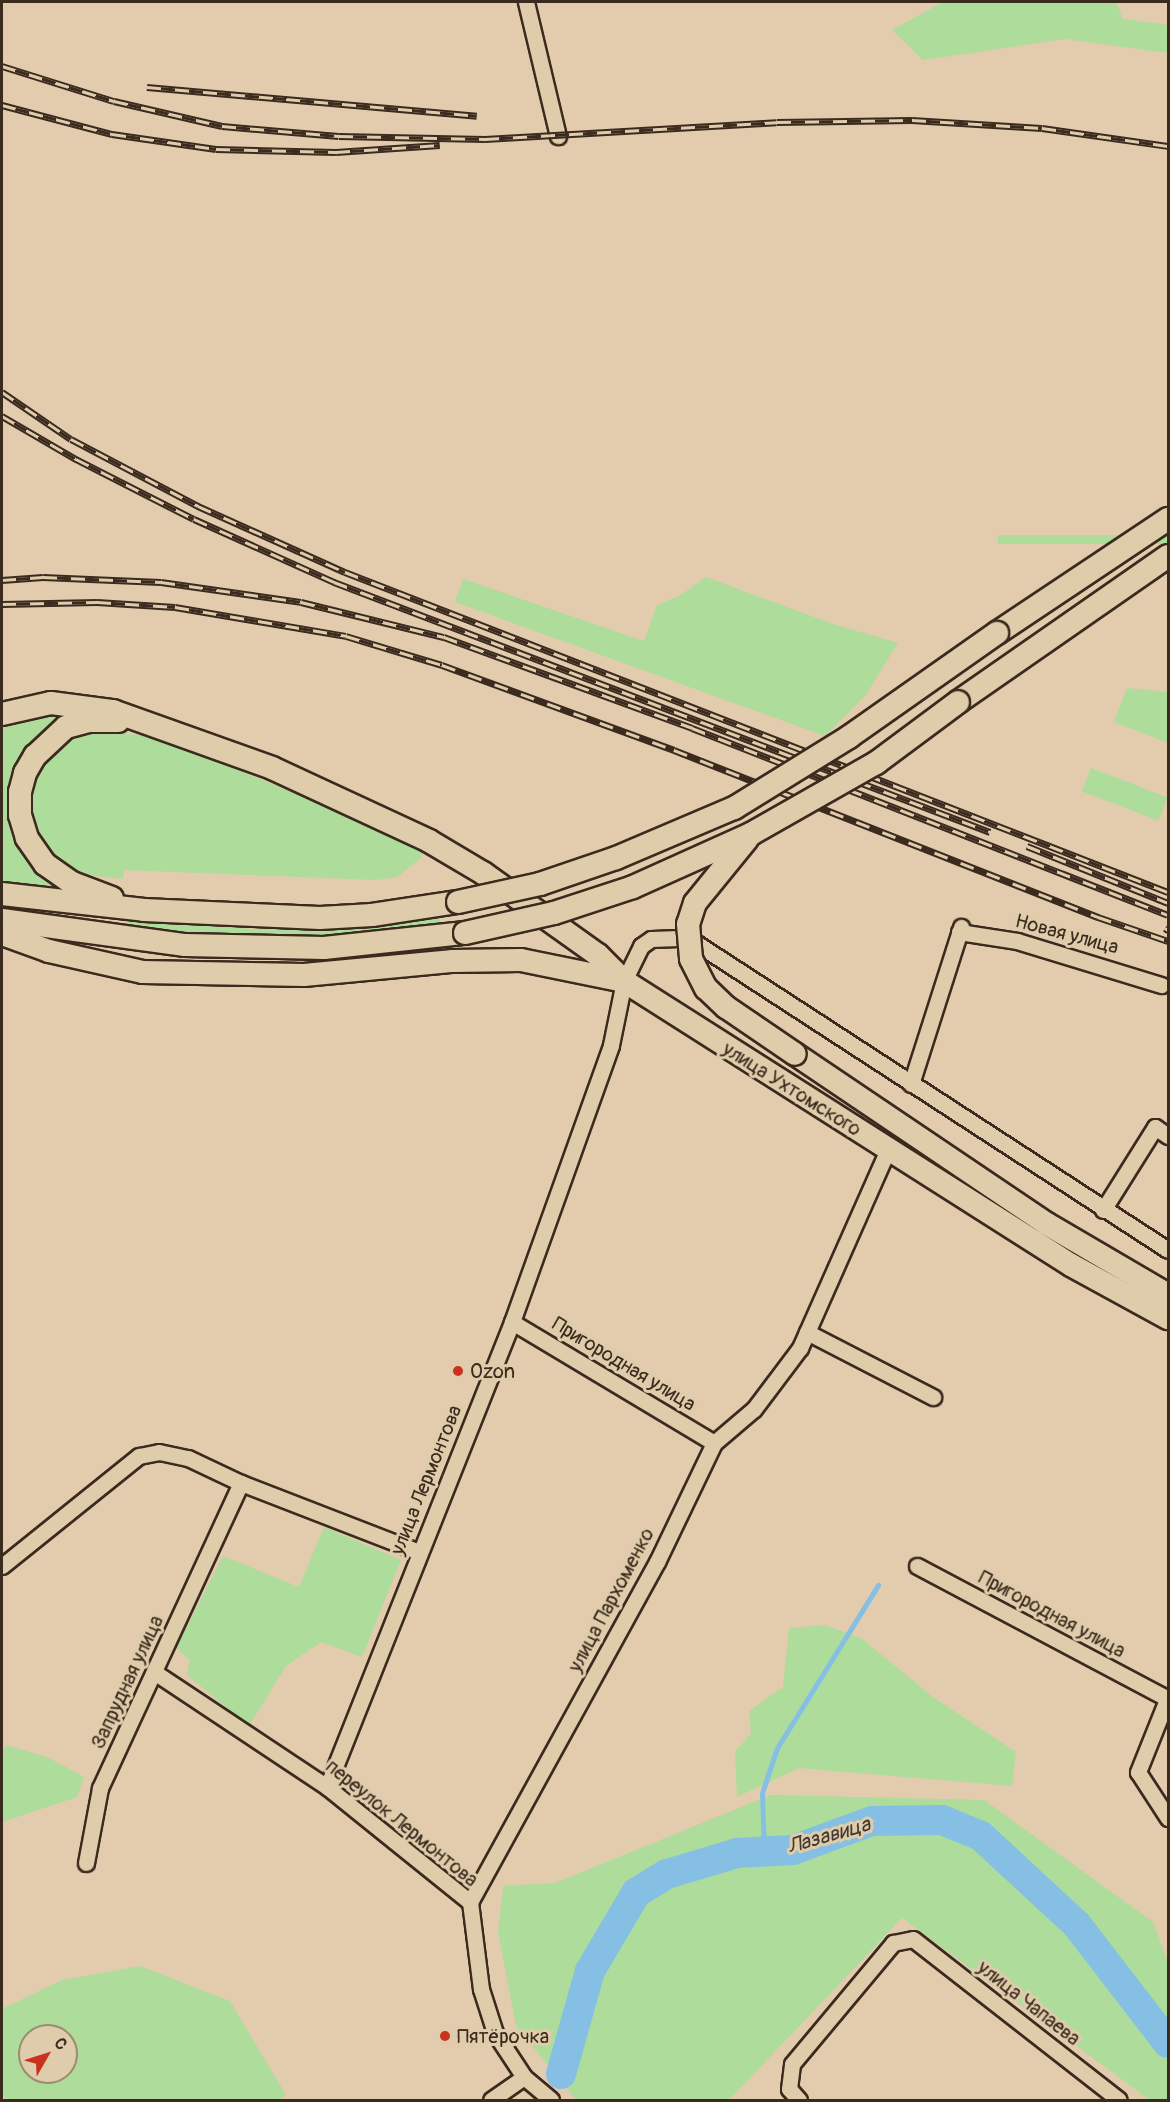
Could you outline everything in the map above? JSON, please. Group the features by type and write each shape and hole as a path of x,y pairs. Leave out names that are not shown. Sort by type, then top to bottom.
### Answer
{"main road":[{"path":"2,894 144,910 320,918 372,915 458,903 540,884 616,858 734,808 840,743 1168,519"},
{"path":"2,920 185,945 324,948 465,933 554,913 633,887 751,834 876,763 1017,658 1168,556"},
{"path":"2,714 51,703 87,705 149,724"},
{"path":"144,910 72,883 45,864 27,838 20,815 20,792 25,773 35,756 66,728 89,721 149,724"},
{"name":"улица Ухтомского","path":"149,724 283,772 429,841 483,873 598,955 624,981 1071,1265 1168,1318"},
{"path":"751,834 695,903 688,924 691,959 706,988 726,1006 795,1054 1047,1224 1168,1294"},
{"path":"2,934 49,951 143,972 304,975 453,961 521,960 624,981"}],"street":[{"path":"526,2 558,136"},
{"name":"Новая улица","path":"911,1084 960,930 1017,941 1161,985"},
{"name":"улица Лермонтова","path":"327,1787 512,1322 610,1046 624,981 641,946 651,939 679,938 696,943 1103,1210 1168,1250"},
{"path":"1103,1210 1155,1127 1168,1136"},
{"name":"улица Пархоменко","path":"470,1902 657,1562 714,1443 754,1409 800,1348 888,1149"},
{"name":"Пригородная улица","path":"512,1322 714,1443"},
{"path":"807,1332 933,1397"},
{"path":"2,1566 139,1456 159,1452 188,1458 241,1483 419,1552"},
{"name":"Запрудная улица","path":"86,1863 100,1788 224,1525 241,1483"},
{"name":"Пригородная улица","path":"916,1566 1168,1698"},
{"name":"переулок Лермонтова","path":"154,1672 327,1787 470,1902 481,1989 495,2033 524,2077 551,2100"},
{"path":"1168,1698 1138,1772 1168,1818"},
{"name":"улица Чапаева","path":"799,2100 789,2089 792,2064 893,1943 913,1939 1119,2100"},
{"path":"490,2100 524,2077"}],"green space":[{"path":"943,2 1116,2 1123,19 1168,25 1168,53 1065,39 923,60 892,30"},
{"path":"998,535 1168,535 1168,544 998,544"},
{"path":"706,577 833,624 898,643 865,696 825,736 455,602 463,579 644,641 657,605 681,595"},
{"path":"1127,688 1168,692 1168,743 1114,722"},
{"path":"68,713 36,738 21,758 8,811 18,846 33,867 60,890 2,882 2,723"},
{"path":"93,731 141,735 201,755 341,812 422,852 422,857 397,877 376,880 124,870 123,879 80,874 62,866 44,849 32,825 28,801 35,773 57,746 71,737"},
{"path":"1091,768 1168,797 1159,821 1082,791"},
{"path":"439,917 441,926 339,936 202,935 127,927 127,920 253,929 380,926"},
{"path":"324,1527 401,1560 362,1657 321,1642 286,1666 249,1726 187,1675 190,1660 176,1648 223,1556 299,1587"},
{"path":"825,1625 861,1638 933,1697 1016,1752 1012,1786 799,1768 737,1797 735,1752 751,1733 749,1711 783,1687 789,1628"},
{"path":"7,1745 49,1758 84,1777 77,1797 2,1822 2,1752"},
{"path":"771,1795 984,1800 1153,1922 1168,1962 1168,2100 1150,2100 902,1918 729,2100 576,2100 516,2026 498,1932 503,1886 555,1883"},
{"path":"140,1966 230,2001 286,2095 280,2100 6,2100 2,2092 2,2009 62,1980"}],"waterway":[{"path":"764,1852 762,1793 777,1748 878,1585"},
{"name":"Лазавица","path":"561,2074 590,1971 636,1893 667,1874 737,1853 793,1850 872,1821 942,1820 981,1836 1077,1925 1168,2043"}],"railway":[{"path":"2,66 114,101 222,126 339,136 485,139 777,122 912,120 1042,128 1168,146"},
{"path":"147,87 477,116"},
{"path":"2,105 112,134 216,149 336,152 440,145"},
{"path":"2,392 71,439 198,506 345,572 1168,892"},
{"path":"2,416 76,459 194,519 334,582 990,832"},
{"path":"2,580 43,577 161,582 301,602 444,637 692,728 1168,915"},
{"path":"2,604 97,602 175,607 346,636 442,665 674,750 1098,917 1168,941"},
{"path":"1027,846 1168,903"}],"place":[{"name":"Ozon","path":"458,1371"},
{"name":"Пятёрочка","path":"445,2036"}]}
